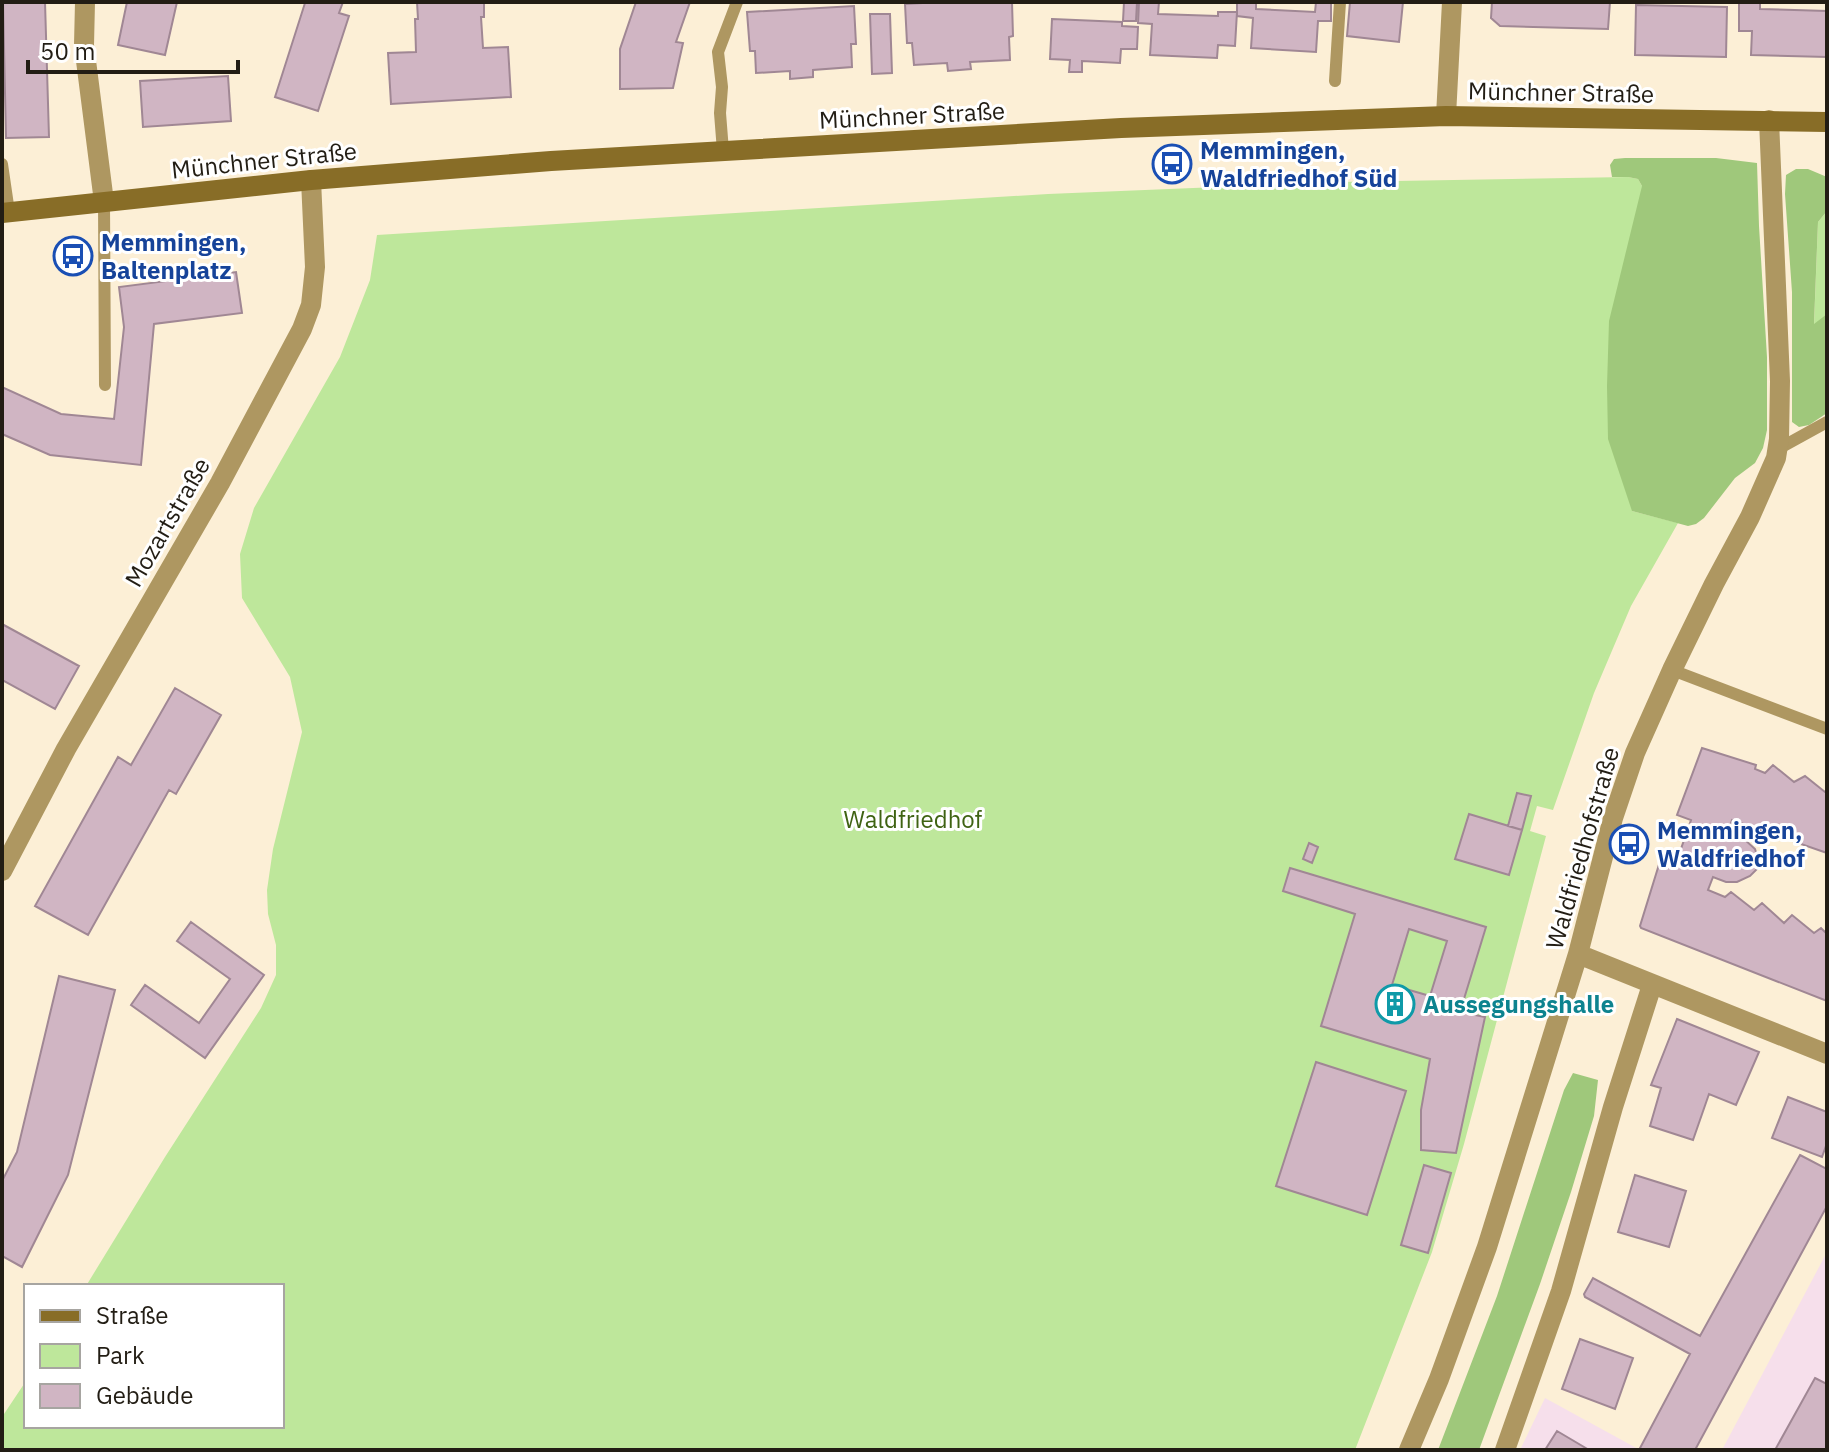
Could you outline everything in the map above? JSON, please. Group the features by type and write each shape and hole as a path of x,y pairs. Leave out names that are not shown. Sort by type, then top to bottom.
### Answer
{"street":[{"path":"85,2 84,45 104,202"},
{"path":"1446,116 1452,2"},
{"name":"Münchner Straße","path":"6,213 311,180 551,161 1121,128 1446,116 1827,122"},
{"name":"Waldfriedhofstraße","path":"1409,1450 1439,1379 1487,1247 1578,954 1613,818 1635,753 1672,670 1750,517 1776,458 1780,381 1769,120"},
{"name":"Mozartstraße","path":"2,871 66,749 220,483 302,329 311,305 315,267 311,180"},
{"path":"1578,954 1827,1054"},
{"path":"1505,1450 1561,1291 1613,1107 1652,985"}],"lane":[{"path":"723,151 718,52 737,2"},
{"path":"1335,81 1340,2"},
{"path":"2,164 6,213"},
{"path":"104,202 105,385"},
{"path":"1778,449 1827,422"},
{"path":"1672,670 1827,729"}],"shaded area":[{"path":"1827,1252 1827,1450 1722,1450"},
{"path":"1545,1398 1640,1450 1520,1450"}],"green space":[{"path":"1716,158 1757,163 1767,357 1767,430 1755,463 1735,478 1704,518 1688,526 1632,511 1608,439 1609,321 1642,186 1638,179 1612,177 1610,165 1614,159"},
{"path":"1796,169 1808,169 1827,177 1827,211 1818,222 1814,324 1827,314 1827,413 1809,425 1799,427 1792,422 1792,292 1785,194 1786,175"},
{"name":"Waldfriedhof","path":"1638,179 1642,186 1632,511 1678,523 1631,606 1594,693 1553,810 1537,806 1530,831 1546,836 1464,1144 1432,1252 1355,1450 2,1450 2,1417 24,1384 24,1428 284,1428 284,1284 87,1284 261,1008 276,975 276,945 268,914 267,890 273,849 302,732 290,677 242,598 240,554 254,508 340,357 370,280 377,235 1048,194 1338,182"},
{"path":"1827,211 1827,314 1814,326 1818,222"},
{"path":"1573,1073 1598,1080 1594,1116 1540,1284 1479,1450 1438,1450 1497,1296 1564,1090"}],"building":[{"path":"3,2 45,2 49,137 6,138"},
{"path":"127,2 177,2 165,55 118,45"},
{"path":"302,2 343,2 339,13 349,16 318,111 275,97 305,3"},
{"path":"417,2 484,2 484,17 481,17 483,48 508,47 511,97 391,104 388,53 416,52"},
{"path":"636,2 690,2 676,42 683,43 673,88 620,89 620,49"},
{"path":"1012,2 1010,60 970,62 971,69 948,71 947,63 914,65 912,43 907,43 905,4"},
{"path":"1124,2 1137,2 1136,21 1123,21"},
{"path":"1139,2 1159,2 1158,14 1218,16 1218,12 1237,12 1235,46 1218,45 1217,58 1150,55 1152,24 1138,23"},
{"path":"1237,2 1256,2 1256,9 1315,12 1316,2 1331,2 1331,21 1318,21 1316,52 1251,48 1253,18 1237,16"},
{"path":"1350,2 1403,2 1399,42 1347,36"},
{"path":"1492,2 1610,2 1608,29 1500,26 1491,18"},
{"path":"1739,2 1760,2 1760,9 1827,11 1827,57 1751,55 1752,31 1739,31"},
{"path":"1636,5 1727,7 1726,57 1635,55"},
{"path":"854,6 856,44 851,44 852,67 813,70 813,77 790,79 790,71 756,73 755,51 750,51 747,12"},
{"path":"870,14 890,14 892,73 872,74"},
{"path":"1052,19 1122,22 1122,26 1138,27 1137,49 1121,49 1120,63 1082,61 1082,72 1069,72 1070,60 1050,59"},
{"path":"228,76 231,121 143,127 140,81"},
{"path":"236,272 242,313 154,324 141,465 50,455 2,434 2,387 61,414 114,419 124,327 119,287"},
{"path":"2,624 79,666 55,709 2,680"},
{"path":"175,688 221,715 176,794 169,790 88,935 35,906 118,757 131,765"},
{"path":"1702,748 1756,765 1755,769 1765,773 1773,765 1794,782 1805,776 1825,792 1827,790 1827,853 1732,820 1728,831 1743,838 1755,849 1759,862 1757,869 1737,882 1713,877 1708,890 1725,897 1731,892 1754,910 1762,903 1784,923 1792,915 1814,933 1821,928 1827,934 1827,1001 1640,926 1661,858 1676,863 1691,820 1677,815"},
{"path":"1517,793 1531,796 1522,830 1508,826"},
{"path":"1469,814 1522,830 1509,875 1455,859"},
{"path":"1309,843 1318,847 1312,863 1303,859"},
{"name":"Aussegungshalle","path":"1290,868 1486,927 1460,1012 1485,1017 1456,1153 1421,1150 1421,1110 1430,1059 1321,1026 1355,914 1283,891","holes":["1409,929 1447,941 1430,996 1392,985"]},
{"path":"191,922 264,975 205,1058 131,1005 145,985 199,1023 230,979 177,941"},
{"path":"59,976 115,990 68,1175 22,1267 2,1256 2,1181 17,1152"},
{"path":"1677,1019 1759,1052 1736,1105 1709,1094 1693,1140 1650,1126 1661,1088 1651,1085"},
{"path":"1316,1062 1406,1091 1367,1215 1276,1186"},
{"path":"1788,1097 1827,1112 1827,1143 1822,1157 1772,1138"},
{"path":"1800,1155 1827,1169 1827,1206 1695,1450 1639,1450 1690,1354 1584,1294 1593,1278 1700,1336"},
{"path":"1424,1165 1451,1173 1428,1253 1401,1245"},
{"path":"1635,1175 1686,1191 1669,1247 1618,1232"},
{"path":"1580,1339 1633,1358 1615,1409 1562,1389"},
{"path":"1815,1378 1827,1384 1827,1450 1775,1450"},
{"path":"1557,1431 1589,1450 1545,1450"}],"place":[{"name":"Memmingen, Waldfriedhof Süd","path":"1172,164"},
{"name":"Memmingen, Baltenplatz","path":"73,256"},
{"name":"Memmingen, Waldfriedhof","path":"1629,844"},
{"name":"Aussegungshalle","path":"1395,1004"}]}
